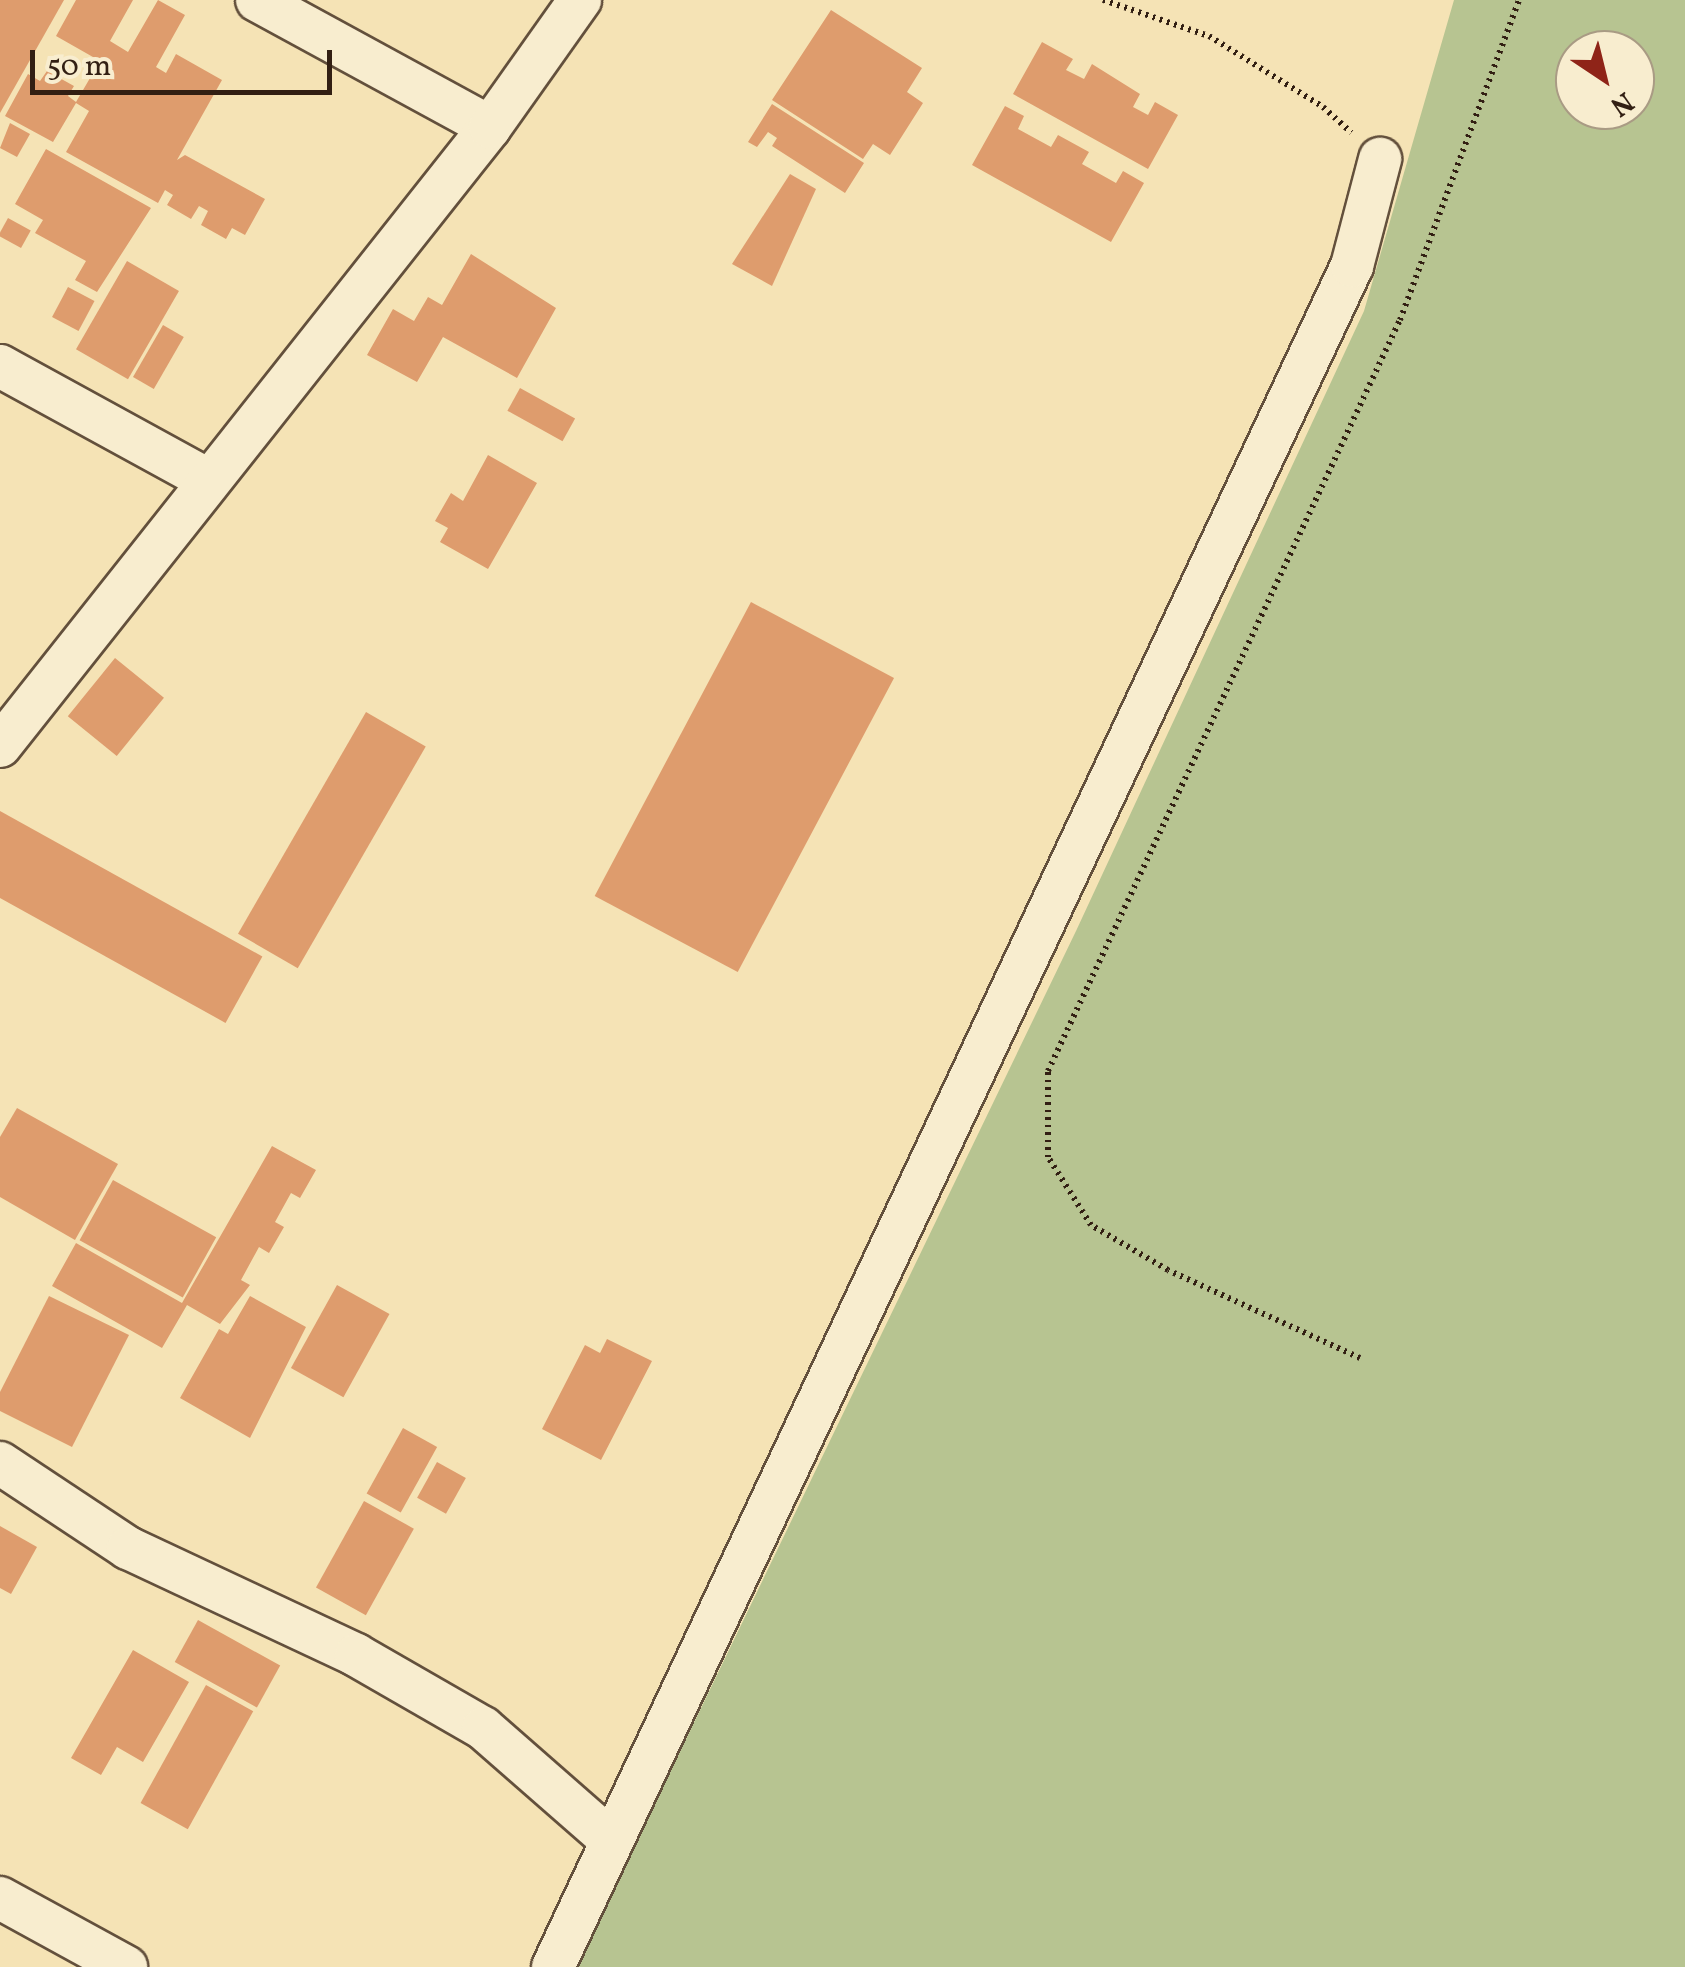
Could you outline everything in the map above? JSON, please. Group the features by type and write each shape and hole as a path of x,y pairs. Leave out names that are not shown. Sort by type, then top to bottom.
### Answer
{"street":[{"path":"256,0 490,127"},
{"path":"0,746 490,127 580,0"},
{"path":"553,1967 1352,266 1380,159"},
{"path":"0,366 208,480"},
{"path":"0,1464 128,1548 356,1655 483,1728 612,1841"},
{"path":"0,1898 126,1967"}],"path":[{"path":"1104,0 1209,36 1323,107 1380,159"},
{"path":"1360,1358 1168,1270 1090,1225 1048,1157 1048,1071 1400,320 1519,0"}],"green space":[{"path":"1454,0 1685,0 1685,1967 576,1967 1076,931 1364,311"}],"building":[{"path":"0,0 64,0 0,113"},
{"path":"76,0 133,0 110,41 128,52 158,0 185,15 156,67 166,73 176,54 222,80 177,160 185,155 265,199 245,235 232,228 226,239 201,225 208,211 199,206 191,219 167,205 173,195 165,190 158,203 66,152 89,111 76,103 53,142 5,116 28,74 40,81 47,71 74,86 68,96 76,102 100,61 56,36"},
{"path":"831,10 922,68 907,92 923,103 890,155 873,144 863,159 772,100"},
{"path":"1042,42 1073,59 1066,70 1084,79 1092,64 1140,94 1133,107 1148,115 1155,102 1178,115 1148,169 1013,94"},
{"path":"772,104 864,163 845,193 772,146 777,138 768,132 757,147 748,142"},
{"path":"1005,106 1024,116 1018,129 1051,147 1058,135 1089,152 1082,164 1116,183 1123,171 1144,183 1111,242 972,165"},
{"path":"10,123 30,134 17,157 0,148"},
{"path":"46,149 151,208 97,292 75,280 86,261 35,233 43,220 15,204"},
{"path":"790,174 816,189 772,286 732,264"},
{"path":"8,218 31,231 21,248 0,236"},
{"path":"471,254 556,308 517,378 443,337 417,382 367,355 393,309 414,321 428,297 442,305"},
{"path":"127,261 179,291 128,379 76,349"},
{"path":"68,287 94,301 79,331 52,317"},
{"path":"163,325 184,337 154,389 133,377"},
{"path":"520,388 575,419 562,441 507,411"},
{"path":"488,455 537,483 488,569 440,542 448,528 435,521 451,493 463,501"},
{"path":"751,602 894,678 738,972 595,896"},
{"path":"115,658 164,698 117,756 68,716"},
{"path":"366,712 426,746 298,968 238,934"},
{"path":"0,811 262,956 226,1023 0,898"},
{"path":"17,1108 118,1164 75,1240 0,1197 0,1137"},
{"path":"272,1146 316,1170 300,1198 291,1193 275,1222 284,1227 269,1253 259,1247 241,1280 250,1285 220,1324 187,1305 162,1348 52,1286 76,1243 182,1303"},
{"path":"113,1180 216,1237 183,1298 80,1240"},
{"path":"337,1285 389,1314 343,1397 291,1368"},
{"path":"49,1296 129,1335 72,1447 0,1411 0,1392"},
{"path":"250,1296 306,1327 250,1438 180,1398 219,1329 228,1334"},
{"path":"607,1339 652,1361 601,1460 542,1429 585,1345 600,1353"},
{"path":"403,1428 437,1447 401,1513 367,1494"},
{"path":"437,1462 466,1478 446,1514 417,1498"},
{"path":"364,1501 414,1529 366,1615 316,1588"},
{"path":"0,1526 37,1547 11,1594 0,1588"},
{"path":"198,1620 280,1666 257,1708 175,1662"},
{"path":"133,1650 189,1682 143,1762 117,1747 101,1775 71,1758"},
{"path":"206,1685 253,1711 188,1829 141,1803"}]}
